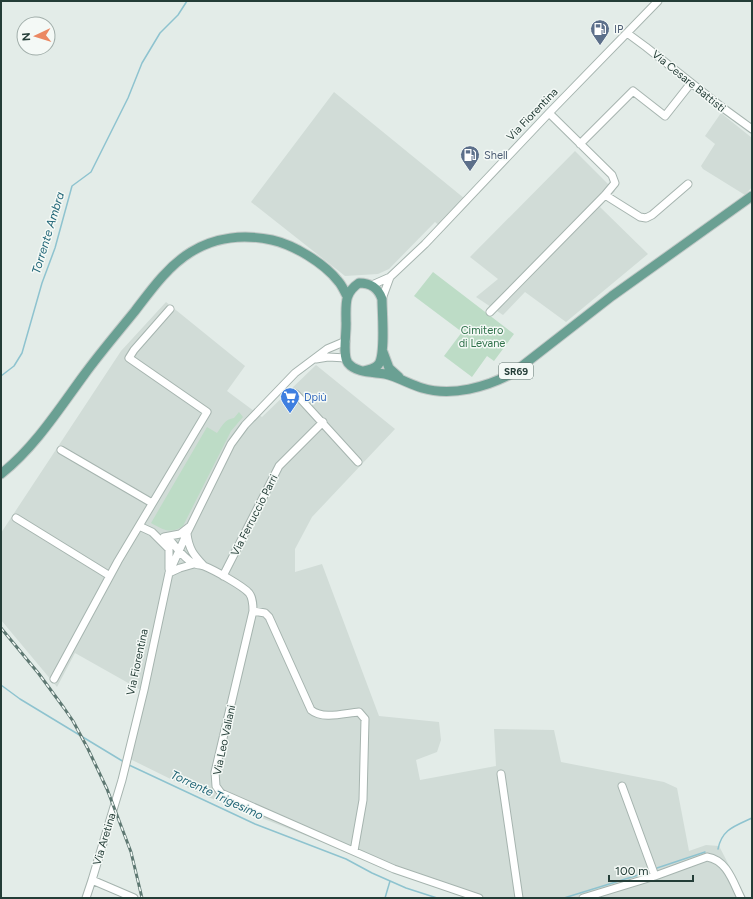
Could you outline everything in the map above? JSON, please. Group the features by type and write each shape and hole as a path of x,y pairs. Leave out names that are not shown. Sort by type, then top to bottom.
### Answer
{"main road":[{"name":"SR69","path":"364,371 400,378 422,388 450,391 477,387 502,379 524,366 612,296 752,196"},
{"path":"1,474 16,462 51,421 86,373 154,287 174,265 190,252 209,243 231,237 258,237 284,243 306,255 329,271 338,281 347,296 346,358 352,368 364,371"},
{"path":"338,281 353,287 347,296"},
{"name":"Via Fiorentina","path":"353,287 359,283 372,285"},
{"path":"372,285 379,291 382,299"},
{"name":"Via Fiorentina","path":"364,371 372,369 378,364 383,355 382,299"},
{"name":"SR69","path":"383,349 389,368 400,378"}],"street":[{"name":"Via Fiorentina","path":"372,285 390,278 425,244 658,1"},
{"name":"Via Cesare Battisti","path":"627,33 722,108 752,128"},
{"path":"580,144 633,91 665,116 692,83"},
{"path":"490,312 615,183 614,178 549,113"},
{"path":"605,195 640,217 646,218 652,215 688,184"},
{"name":"Via Fiorentina","path":"382,299 390,278"},
{"path":"54,679 110,576 207,412 129,358 134,350 170,309"},
{"name":"Via Fiorentina","path":"122,780 144,690 169,573 231,444 245,425 295,373 327,350 346,341"},
{"path":"314,359 328,357 346,358"},
{"path":"296,394 358,462"},
{"name":"Via Ferruccio Parri","path":"223,576 279,466 323,422"},
{"path":"61,450 152,503"},
{"path":"16,518 110,576"},
{"path":"139,526 152,532 169,549 192,553"},
{"path":"158,537 167,537 180,534 191,526"},
{"path":"187,533 188,543 192,553 204,566"},
{"path":"167,537 185,558 194,564"},
{"path":"169,549 169,573 194,564"},
{"name":"Via Leo Valiani","path":"194,564 204,566 243,588 250,594 253,602 253,611 215,772 216,786 221,793 394,869 479,898"},
{"path":"253,611 265,613 269,617 311,710 316,714 324,715 359,712 365,719 363,800 354,851"},
{"path":"500,774 519,898"},
{"name":"Via Aretina","path":"86,898 122,780"},
{"path":"622,786 655,876"},
{"path":"583,898 655,876 708,857 714,858 724,864 741,898"},
{"path":"92,880 134,898"}],"shaded area":[{"path":"334,92 470,203 444,230 435,222 389,269 378,274 345,276 251,202"},
{"path":"721,113 752,138 752,187 745,195 703,169 701,166 715,144 705,136"},
{"path":"575,151 615,191 600,207 648,254 566,322 525,292 503,315 476,297 498,279 470,257"},
{"path":"166,302 245,366 227,391 262,417 316,365 395,429 312,517 295,549 295,572 322,564 379,716 439,722 441,740 437,752 416,760 420,780 496,766 494,729 554,730 561,762 664,782 677,788 689,851 706,845 719,846 746,898 468,898 203,795 128,758 146,693 75,653 57,687 1,620 1,533 121,351"}],"green space":[{"name":"Cimitero di Levane","path":"433,272 514,334 494,361 487,356 472,377 444,356 462,332 414,296"},
{"path":"239,412 243,417 231,431 183,526 179,529 171,531 151,523 207,427 217,433 226,421 234,418"}],"waterway":[{"name":"Torrente Ambra","path":"1,376 14,366 22,353 42,283 55,248 72,186 91,172 128,98 142,63 160,33 178,15 187,1"},
{"name":"Torrente Trigesimo","path":"1,685 20,699 124,762"},
{"name":"Torrente Trigesimo","path":"129,765 255,824 346,859 372,873 406,888 437,898"},
{"path":"718,849 720,842 730,829 752,818"},
{"path":"657,868 705,852"},
{"path":"564,898 648,872"},
{"path":"385,898 390,881"}],"railway":[{"path":"1,628 39,674 64,708 88,749 107,789 131,852 142,898"}],"place":[{"name":"IP","path":"600,46"},
{"name":"Shell","path":"470,172"},
{"name":"Dpiù","path":"290,414"}]}
